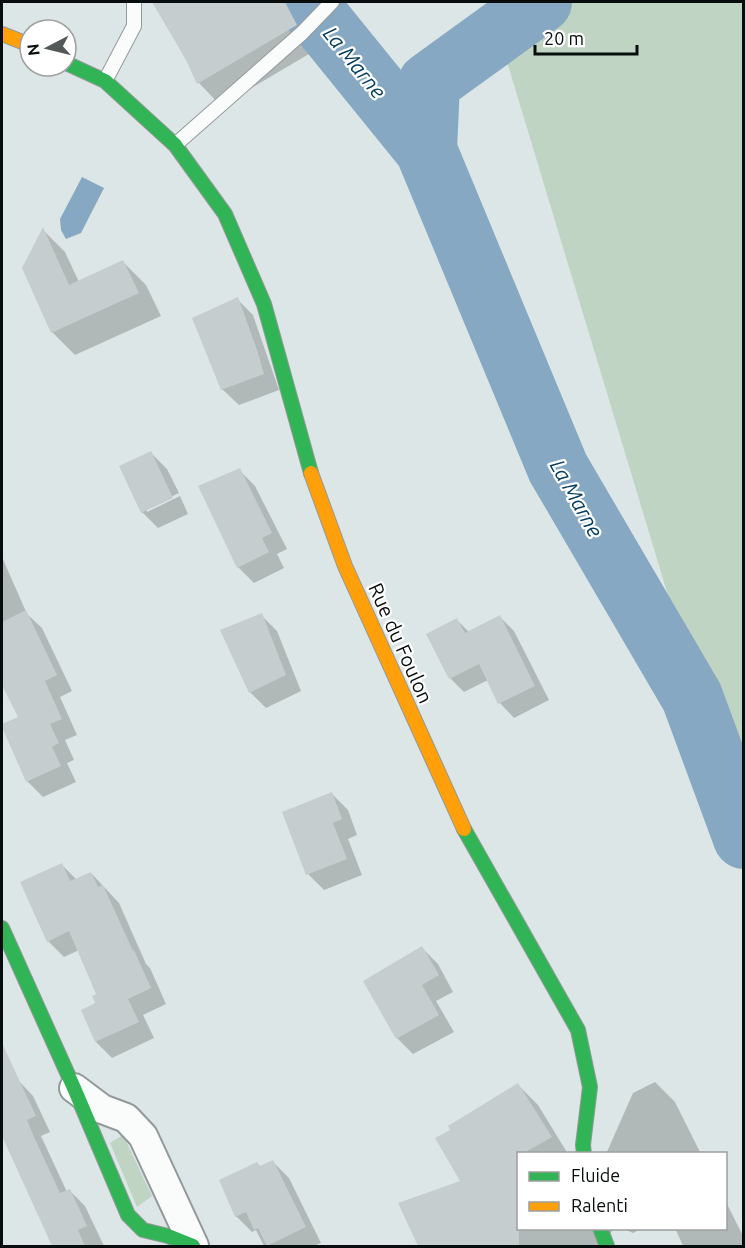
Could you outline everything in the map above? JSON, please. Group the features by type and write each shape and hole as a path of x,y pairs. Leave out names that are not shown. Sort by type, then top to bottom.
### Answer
{"street":[{"path":"2,34 18,40"},
{"name":"Rue du Foulon","path":"78,69 105,81 175,145 225,214 264,304 310,472 345,566 465,832 578,1030 590,1087 584,1152"},
{"path":"2,928 128,1215 142,1230 168,1236 194,1246"},
{"path":"74,1088 102,1109 126,1118 143,1136 194,1246"},
{"path":"601,1230 607,1246"}],"lane":[{"path":"105,81 134,26 134,2"},
{"path":"175,145 302,33 332,2"}],"green space":[{"path":"489,2 743,2 743,747 670,602"},
{"path":"123,1135 152,1196 137,1207 110,1143"}],"water":[{"path":"82,177 104,188 81,233 66,239 61,230 60,219"}],"building":[{"path":"152,2 285,2 297,25 197,84 186,60"},
{"path":"43,227 69,285 123,260 139,293 51,333 22,268"},
{"path":"238,297 264,374 221,390 192,318"},
{"path":"151,451 173,498 141,513 119,466"},
{"path":"240,468 272,533 262,538 269,552 237,568 198,486"},
{"path":"26,610 57,675 45,681 62,719 50,724 59,743 52,747 61,766 26,782 2,727 2,724 18,717 2,685 2,622"},
{"path":"262,613 286,675 249,693 220,630"},
{"path":"500,615 535,686 498,704 479,664 449,679 426,634 457,618 465,633"},
{"path":"332,792 342,819 333,823 347,859 306,875 282,812"},
{"path":"62,863 70,881 91,872 98,887 103,885 151,988 128,999 139,1022 95,1042 81,1010 95,1003 92,996 96,994 69,931 47,942 20,882"},
{"path":"422,946 439,975 422,985 439,1015 396,1039 363,981"},
{"path":"2,1043 36,1116 27,1120 60,1193 70,1189 87,1226 78,1230 85,1246 52,1246 2,1136"},
{"path":"518,1083 552,1137 526,1152 517,1152 519,1246 418,1246 398,1203 460,1181 435,1138 450,1130 448,1126"},
{"path":"273,1160 306,1227 267,1246 258,1228 254,1230 246,1212 235,1217 219,1180 257,1162 260,1166"}],"waterway":[{"name":"La Marne","path":"306,2 426,150"},
{"name":"La Marne","path":"541,2 429,83 426,150 558,468 692,697 744,838"}],"traffic: fast":[{"path":"78,69 105,81 175,145 225,214 264,304 311,473"},
{"path":"464,829 578,1030 590,1087 584,1152"},
{"path":"2,928 128,1215 143,1230 168,1236 193,1246"},
{"path":"601,1230 607,1246"}],"traffic: slow":[{"path":"2,34 18,40"},
{"path":"311,473 345,566 464,829"}]}
